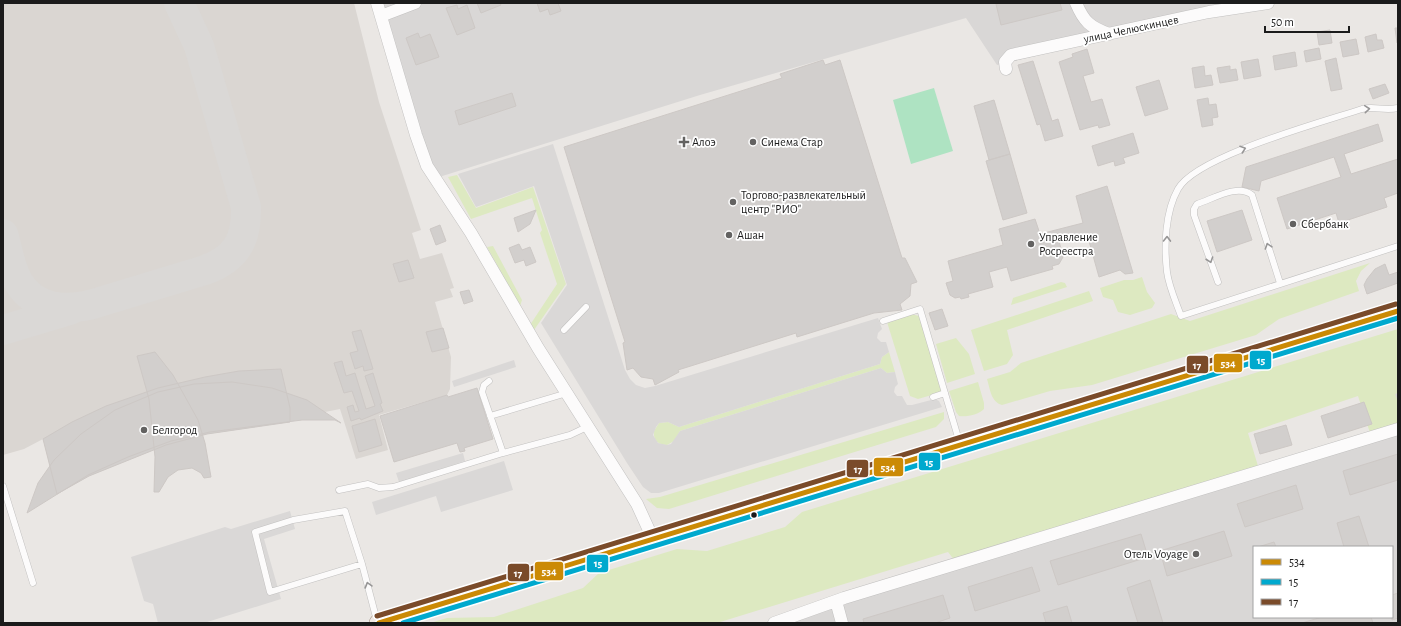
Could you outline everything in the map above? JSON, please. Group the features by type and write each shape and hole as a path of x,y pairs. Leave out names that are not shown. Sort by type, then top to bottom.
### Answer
{"main road":[{"path":"378,623 1398,311"}],"street":[{"path":"377,3 416,135 427,166 471,233 538,348 568,393 637,504 653,540"},
{"path":"381,16 415,3"},
{"path":"1076,3 1081,17 1093,28 1109,34"},
{"name":"улица Челюскинцев","path":"1006,69 1005,62 1011,55 1209,12 1268,3"},
{"path":"774,623 836,601 1398,429"},
{"path":"836,601 842,623"}],"lane":[{"path":"1398,108 1388,110 1369,108 1362,109 1230,153 1188,176 1178,188 1170,208 1167,251 1169,278 1181,316 1398,246"},
{"path":"1218,282 1194,214 1194,209 1197,204 1238,189 1246,190 1252,195 1280,283"},
{"path":"564,330 586,307"},
{"path":"883,321 920,309 961,445"},
{"path":"489,381 482,389 490,416 504,453"},
{"path":"490,416 568,393"},
{"path":"933,397 945,393"},
{"path":"339,490 368,484 380,488 393,487 504,453 570,435 588,426"},
{"path":"4,489 33,583"},
{"path":"362,564 270,592 255,532 293,520 345,511 362,564 378,623"}],"shaded area":[{"name":"Белгород","path":"3,3 354,3 379,102 421,230 412,233 420,259 442,253 454,288 450,289 453,297 435,302 451,357 450,389 447,395 379,415 388,450 356,459 340,409 315,414 290,408 290,422 207,434 166,445 89,476 57,494 43,439 24,449 3,455"},
{"path":"383,3 1263,3 997,65 966,18 700,95 436,178 412,114"},
{"path":"553,144 625,370 630,379 636,385 645,388 655,386 878,318 882,329 878,333 877,338 881,342 886,342 889,352 882,357 880,364 679,427 668,422 659,423 653,435 658,443 667,445 671,444 680,431 881,368 887,373 895,372 898,384 895,387 894,392 897,396 902,396 907,405 935,399 939,401 942,407 659,493 651,493 643,487 627,463 541,323 567,285 534,186 476,207 458,174"},
{"path":"514,360 516,367 454,387 452,381"},
{"path":"1398,386 1398,623 764,623 1395,431 1383,391"},
{"path":"463,453 465,461 399,482 396,473"},
{"path":"504,461 513,490 441,512 436,496 376,515 372,502"},
{"path":"290,511 295,529 264,539 281,599 204,623 158,623 153,604 144,601 131,557 225,527 231,529"}],"green space":[{"path":"934,88 953,151 911,164 893,100"},
{"path":"457,175 476,208 533,187 566,284 534,330 530,325 557,284 540,233 542,230 532,198 471,219 448,177"},
{"path":"493,246 522,300 520,306 487,247"},
{"path":"1370,263 1361,271 1356,281 1359,291 1279,319 1256,335 1092,385 1050,391 1002,405 995,401 990,391 987,379 1010,372 1021,363 1171,314 1190,321"},
{"path":"1142,277 1147,292 1155,303 1152,308 1130,315 1118,312 1113,300 1103,297 1100,288 1124,280 1133,280"},
{"path":"1061,282 1065,283 1067,287 1011,305 1013,298"},
{"path":"1089,291 1093,301 1007,330 1013,355 1007,364 984,371 971,330"},
{"path":"911,314 919,316 942,392 918,399 910,396 887,322"},
{"path":"1398,329 1398,393 1395,394 1398,402 1398,423 1370,433 1358,396 1248,433 1258,466 955,561 948,552 717,623 430,623 447,618 494,617 583,588 599,573 677,549 707,551 785,527 802,512"},
{"path":"956,338 969,354 975,374 947,383 936,344"},
{"path":"889,352 895,372 887,373 881,368 680,431 674,441 667,445 659,443 654,437 654,431 659,423 668,422 679,427 880,364 882,357"},
{"path":"978,382 984,403 984,409 979,413 972,415 959,416 956,412 949,391"},
{"path":"944,412 944,419 936,427 669,509 657,508 646,499 660,497"}],"building":[{"path":"477,3 500,3 501,5 481,13"},
{"path":"537,3 558,3 561,11 550,15 548,9 540,12"},
{"path":"1060,3 1062,10 1001,25 996,4"},
{"path":"457,5 458,9 467,5 475,28 457,35 446,8"},
{"path":"1395,28 1398,28 1398,43 1397,43"},
{"path":"1330,30 1332,43 1319,45 1317,32"},
{"path":"418,33 420,38 430,34 439,57 416,65 406,38"},
{"path":"1376,34 1377,40 1382,40 1384,48 1368,52 1365,37"},
{"path":"1356,39 1359,54 1343,57 1340,42"},
{"path":"1319,48 1321,59 1306,62 1304,51"},
{"path":"1087,49 1094,73 1083,76 1091,102 1102,99 1110,125 1099,128 1098,125 1080,130 1059,62 1073,57 1072,54"},
{"path":"1295,52 1297,66 1275,70 1273,56"},
{"path":"1336,58 1342,89 1331,91 1325,61"},
{"path":"1258,59 1261,76 1244,79 1241,62"},
{"name":"Торгово-развлекательный центр \"РИО\"","path":"823,60 825,65 840,60 902,258 905,258 917,282 911,284 910,296 900,304 902,310 874,313 797,337 796,333 678,370 679,372 655,385 653,379 641,377 633,368 627,370 623,343 625,342 564,147 782,78 780,74"},
{"path":"1033,61 1052,121 1058,119 1063,136 1045,141 1040,124 1037,125 1018,65"},
{"path":"1204,66 1205,76 1211,75 1213,85 1195,88 1192,68"},
{"path":"1230,66 1230,70 1236,69 1238,80 1220,83 1217,68"},
{"path":"1159,80 1168,109 1145,116 1136,87"},
{"path":"1385,84 1389,93 1373,99 1369,89"},
{"path":"512,93 516,106 459,125 455,111"},
{"path":"1208,98 1209,105 1216,104 1218,117 1212,118 1213,125 1202,127 1197,100"},
{"path":"994,100 1010,154 989,160 974,106"},
{"path":"1378,124 1383,141 1344,154 1351,174 1398,159 1398,193 1384,198 1387,207 1339,223 1336,213 1287,229 1277,198 1341,177 1334,157 1261,181 1259,191 1242,187 1246,167"},
{"path":"1133,133 1139,153 1123,158 1125,163 1115,166 1114,161 1098,166 1092,146"},
{"path":"1010,154 1027,213 1003,220 986,161"},
{"name":"Управление Росреестра","path":"1107,186 1133,273 1125,274 1120,270 1099,277 1087,234 1059,241 1063,257 1059,264 1052,266 1053,269 1011,281 1007,267 989,272 993,287 968,294 969,297 961,299 960,297 955,298 950,295 946,283 953,281 948,261 1003,245 999,229 1035,219 1040,234 1083,223 1076,196"},
{"path":"536,210 530,224 518,232 514,218"},
{"path":"1242,210 1252,240 1217,252 1207,221"},
{"path":"440,225 446,241 436,245 430,229"},
{"path":"519,244 522,250 530,247 536,262 526,266 524,260 515,263 509,248"},
{"path":"408,260 414,278 399,282 393,264"},
{"path":"1385,264 1389,275 1398,272 1398,283 1367,294 1364,285 1367,279 1375,269"},
{"path":"469,290 473,301 464,304 460,292"},
{"path":"942,309 948,326 935,330 929,313"},
{"path":"443,328 449,348 432,352 426,332"},
{"path":"361,330 373,369 364,371 363,366 355,369 350,353 358,351 352,332"},
{"path":"155,352 173,375 198,420 205,443 211,477 204,478 201,473 192,468 178,470 168,477 159,492 154,492 155,457 149,399 137,356"},
{"path":"342,361 346,376 355,373 366,409 375,406 365,376 373,373 383,411 361,420 360,418 351,421 347,407 353,405 355,412 359,411 352,391 344,393 334,363"},
{"name":"Белгород","path":"281,369 290,408 290,422 207,434 166,445 89,476 57,494 43,439 72,422 106,406 158,388 239,371"},
{"name":"Белгород","path":"232,382 272,388 307,400 341,423 335,420 302,420 210,432 171,441 128,457 88,475 27,513 38,483 54,460 81,434 115,410 158,392 194,384"},
{"path":"477,388 493,439 464,448 465,451 460,452 457,443 394,462 380,416 447,395 448,397"},
{"path":"1364,402 1372,424 1328,438 1321,416"},
{"path":"375,419 382,445 359,452 352,426"},
{"path":"1286,425 1292,445 1260,454 1254,434"},
{"path":"1398,454 1398,480 1350,495 1343,471"},
{"path":"1296,485 1303,509 1245,527 1237,504"},
{"path":"1359,516 1369,546 1344,546 1337,523"},
{"name":"Отель Voyage","path":"1224,531 1232,556 1167,576 1160,551"},
{"path":"1141,534 1148,557 1058,585 1050,561"},
{"path":"1274,542 1276,546 1261,546"},
{"path":"1032,567 1040,591 975,611 968,587"},
{"path":"1150,580 1163,623 1138,623 1127,588"},
{"path":"1398,593 1398,618 1392,620 1393,618 1393,595"},
{"path":"943,595 950,618 935,623 864,623 863,619"},
{"path":"1067,606 1072,623 1046,623 1043,613"},
{"path":"1319,618 1371,618 1373,623 1302,623"}],"taxiway":[{"path":"3,234 13,272 26,292 34,299 62,308 93,304 205,270 225,260 238,247 242,239 246,219 246,207 199,46 179,3"},
{"path":"3,330 70,310"}],"transit line":[{"name":"17","path":"377,616 1396,304"},
{"name":"534","path":"379,623 1398,311"},
{"name":"15","path":"403,623 1398,318"}],"place":[{"name":"Алоэ","path":"684,142"},
{"name":"Синема Стар","path":"753,142"},
{"name":"Торгово-развлекательный центр \"РИО\"","path":"733,202"},
{"name":"Сбербанк","path":"1293,224"},
{"name":"Ашан","path":"729,235"},
{"name":"Управление Росреестра","path":"1031,244"},
{"name":"Белгород","path":"144,430"},
{"name":"Отель Voyage","path":"1196,554"}]}
